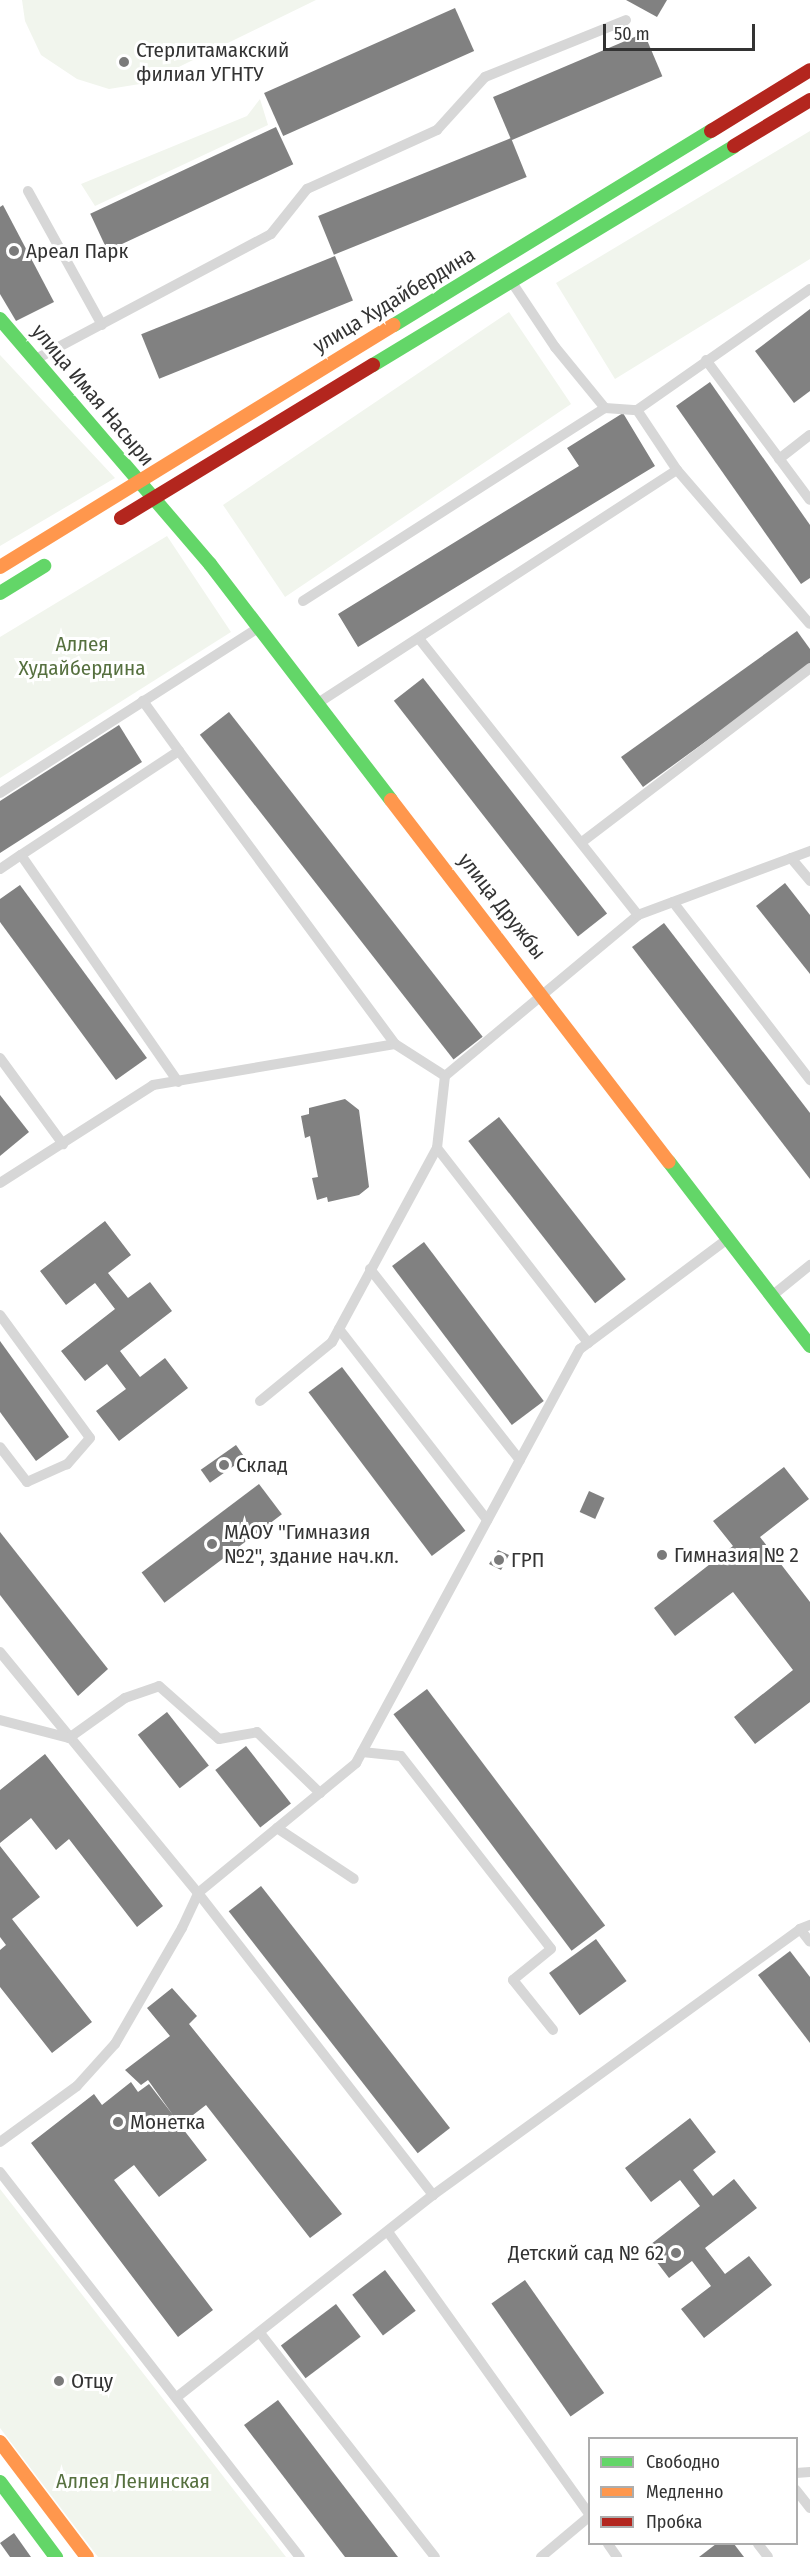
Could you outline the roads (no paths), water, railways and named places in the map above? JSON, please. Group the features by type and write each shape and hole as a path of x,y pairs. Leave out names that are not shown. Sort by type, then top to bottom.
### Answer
{"main road":[{"name":"улица Худайбердина","path":"0,567 810,70"},
{"path":"104,529 810,100"},
{"name":"улица Имая Насыри","path":"0,319 154,498"},
{"name":"улица Дружбы","path":"154,498 318,703 810,1346"},
{"path":"0,594 57,558"},
{"path":"0,2442 87,2557"},
{"path":"0,2482 56,2557"}],"lane":[{"path":"36,359 271,234 308,189 437,130 485,77 626,20"},
{"path":"28,191 102,325"},
{"path":"498,261 555,347 605,408"},
{"path":"303,601 605,408 637,410 810,289"},
{"path":"706,360 810,500"},
{"path":"637,410 677,470 810,624"},
{"path":"779,459 810,435"},
{"path":"318,703 420,640 677,470"},
{"path":"0,793 259,627"},
{"path":"420,640 638,915"},
{"path":"582,842 810,668"},
{"path":"143,701 395,1044 445,1076"},
{"path":"0,869 179,751"},
{"path":"260,1401 332,1342 437,1148 445,1076 544,996 638,915 810,851"},
{"path":"21,855 178,1082"},
{"path":"791,858 810,882"},
{"path":"672,902 810,1080"},
{"path":"0,1183 153,1085 395,1044"},
{"path":"0,1058 63,1144"},
{"path":"437,1148 588,1343"},
{"path":"0,2142 77,2086 115,2044 182,1928 198,1893 356,1763 580,1349 728,1239"},
{"path":"772,1296 810,1265"},
{"path":"370,1269 519,1460"},
{"path":"0,1315 90,1438 67,1464 27,1482 0,1447"},
{"path":"339,1329 487,1520"},
{"path":"0,1652 198,1893 433,2195"},
{"path":"69,1738 125,1698 159,1686 219,1739 257,1732 320,1793"},
{"path":"0,1720 69,1738"},
{"path":"362,1752 401,1756 551,1949 513,1980 553,2030"},
{"path":"277,1828 354,1879"},
{"path":"177,2397 433,2195 805,1927 810,1942"},
{"path":"0,2172 300,2557"},
{"path":"388,2232 588,2513"},
{"path":"260,2333 435,2557"},
{"path":"798,2493 810,2508"},
{"path":"541,2557 588,2518"},
{"path":"759,2545 768,2557"}],"place":[{"name":"Стерлитамакский филиал УГНТУ","path":"124,62"},
{"name":"Ареал Парк","path":"14,251"},
{"name":"Склад","path":"224,1465"},
{"name":"МАОУ \"Гимназия №2\", здание нач.кл.","path":"212,1544"},
{"name":"Гимназия № 2","path":"662,1555"},
{"name":"ГРП","path":"499,1560"},
{"name":"Монетка","path":"118,2122"},
{"name":"Детский сад № 62","path":"676,2253"},
{"name":"Отцу","path":"59,2381"}],"park label":[{"name":"Аллея Худайбердина","path":"82,656"},
{"name":"Аллея Ленинская","path":"133,2481"}]}
